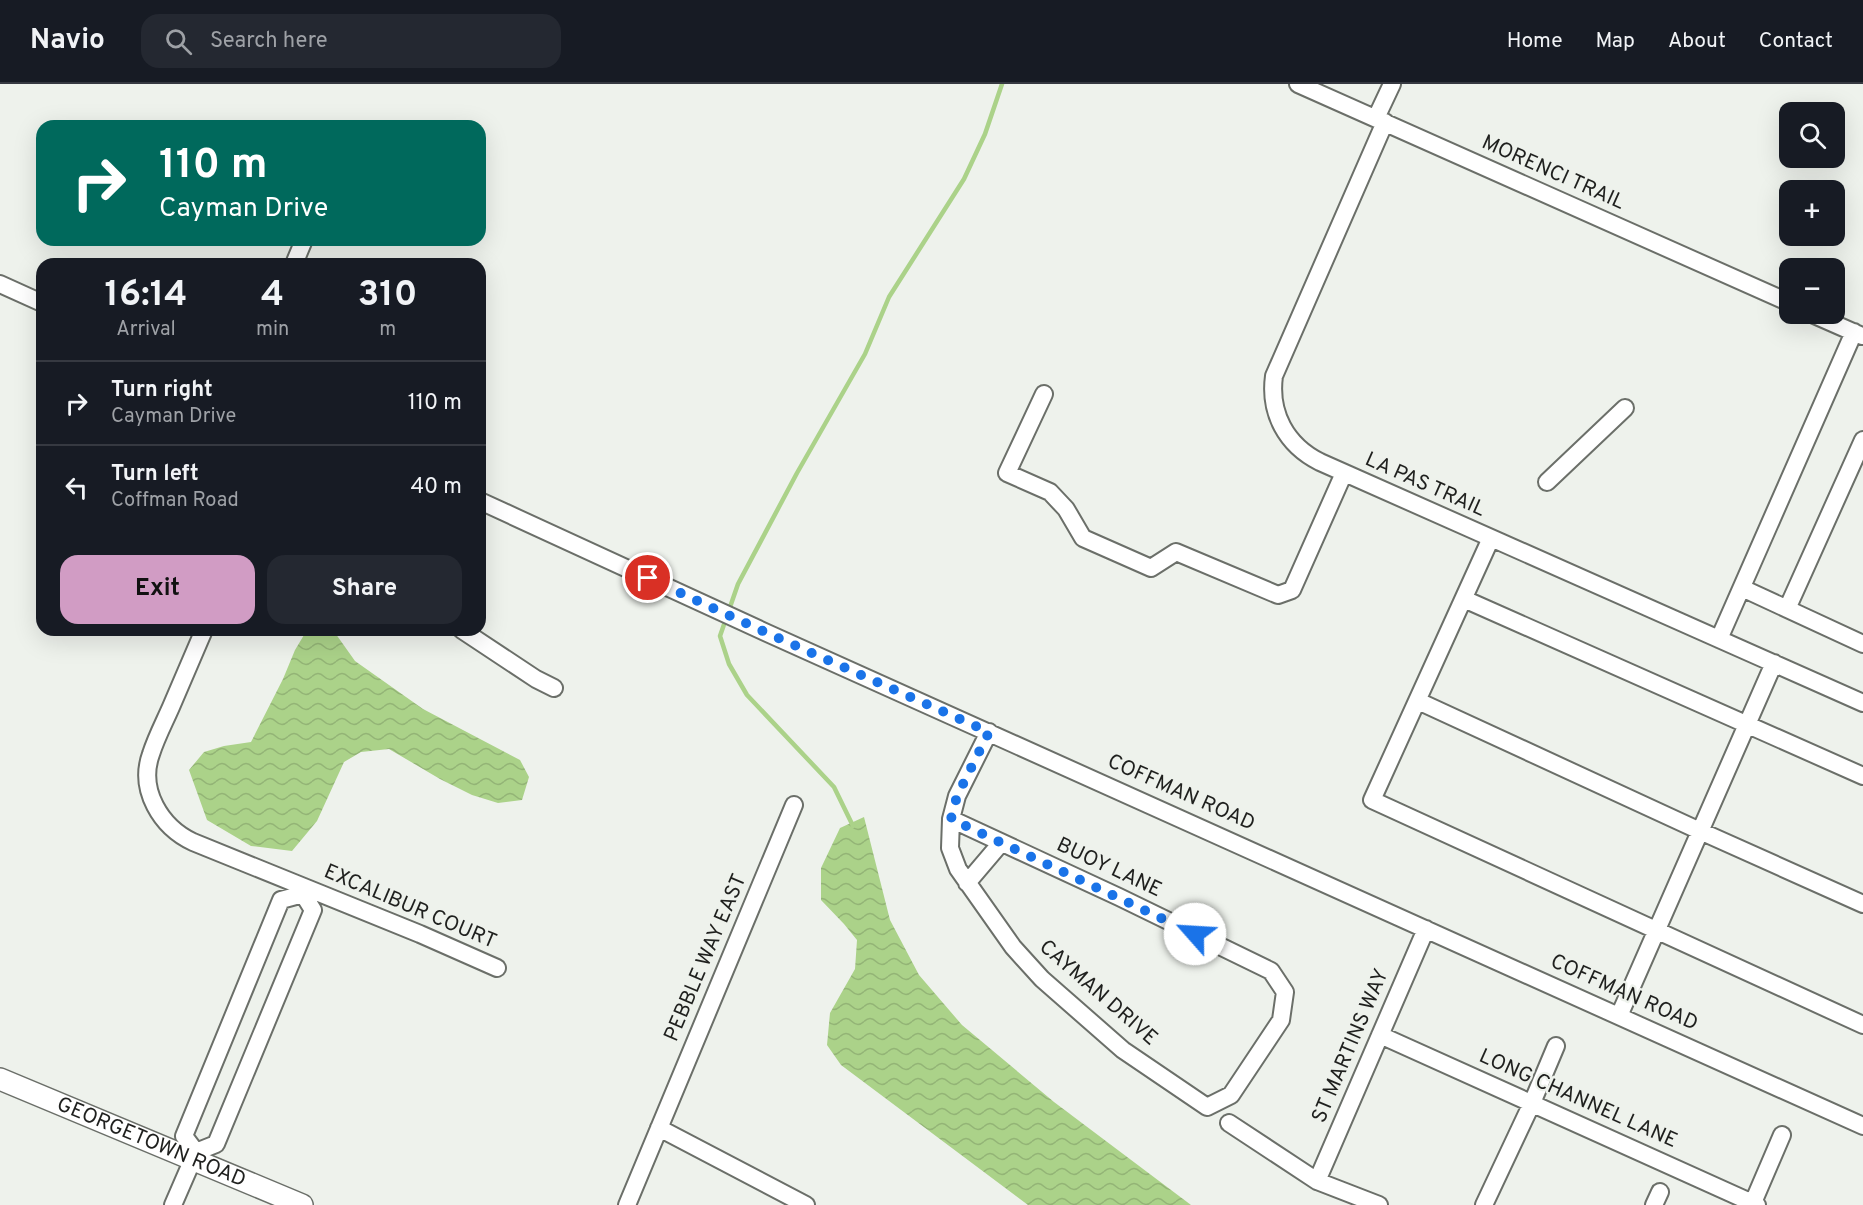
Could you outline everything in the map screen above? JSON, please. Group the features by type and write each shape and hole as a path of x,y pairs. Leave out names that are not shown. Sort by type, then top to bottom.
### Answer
{"main road":[{"name":"GEORGETOWN ROAD","path":"0,1079 195,1156 302,1205"}],"street":[{"name":"MORENCI TRAIL","path":"1298,84 1779,298"},
{"name":"LA PAS TRAIL","path":"1392,84 1381,120 1274,376 1272,392 1278,420 1290,440 1313,459 1863,703"},
{"path":"1,288 36,301"},
{"path":"1719,639 1859,334 1836,324"},
{"path":"1044,394 1007,473 1050,492 1066,509 1083,538 1151,568 1176,552 1278,595 1292,590 1344,473"},
{"path":"1547,482 1625,408"},
{"path":"1787,609 1863,440"},
{"name":"COFFMAN ROAD","path":"486,504 767,633 1863,1126"},
{"path":"1491,538 1372,800 1863,1025"},
{"path":"1742,588 1863,644"},
{"path":"1464,599 1863,776"},
{"name":"EXCALIBUR COURT","path":"201,636 151,754 148,769 149,784 155,806 168,825 186,838 304,891 420,934 497,968"},
{"path":"471,636 536,679 554,688"},
{"path":"1619,1016 1774,663"},
{"path":"1418,701 1863,904"},
{"name":"CAYMAN DRIVE","path":"989,732 957,796 951,819 950,848 958,869 1013,947 1042,980 1123,1050 1208,1107"},
{"name":"PEBBLE WAY EAST","path":"627,1205 794,806"},
{"name":"BUOY LANE","path":"951,819 1271,972 1285,992 1281,1020 1231,1095 1208,1107"},
{"path":"967,883 1001,843"},
{"path":"173,1205 195,1156 216,1144 313,910 304,891 281,900 184,1136 195,1156"},
{"name":"ST MARTINS WAY","path":"1317,1180 1426,929"},
{"name":"LONG CHANNEL LANE","path":"1380,1035 1754,1204"},
{"path":"1484,1205 1556,1046"},
{"path":"1229,1123 1317,1180 1379,1205"},
{"path":"659,1128 806,1205"},
{"path":"1754,1204 1782,1135"}],"water":[{"path":"303,636 337,636 355,661 423,709 520,760 529,777 522,800 498,803 472,795 389,749 361,752 344,762 317,821 292,851 251,846 207,820 189,770 204,752 251,742"},
{"path":"864,817 890,920 919,975 962,1025 1054,1102 1191,1205 1028,1205 841,1065 827,1045 830,1013 855,969 857,940 821,900 821,868 840,828"}],"waterway":[{"path":"853,826 834,787 747,695 729,664 720,636 738,584 797,473 865,354 889,297 964,179 985,134 1002,84"}],"route":[{"path":"648,578 989,732 957,796 951,819 1195,934"}]}
